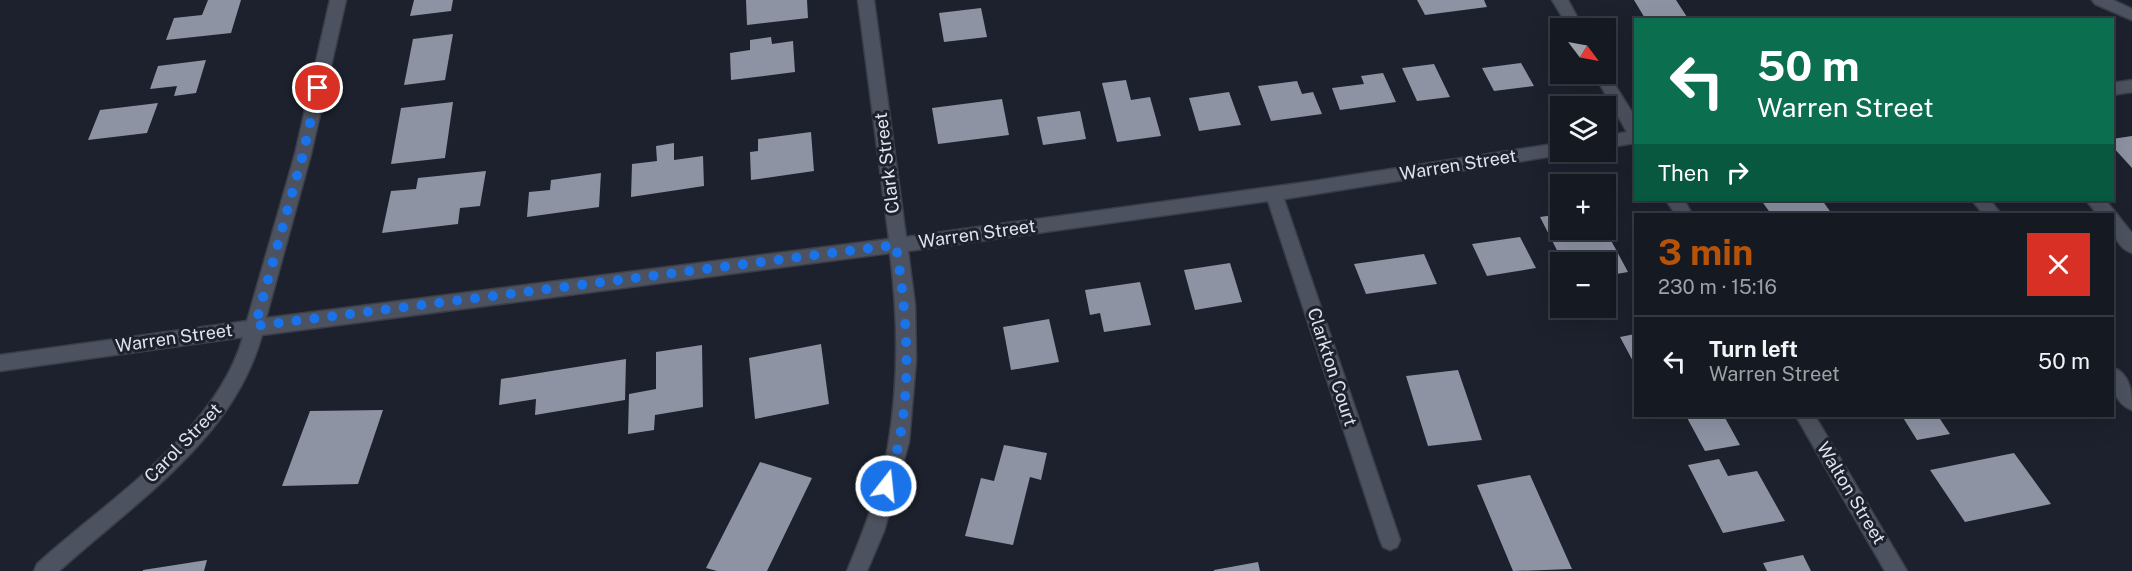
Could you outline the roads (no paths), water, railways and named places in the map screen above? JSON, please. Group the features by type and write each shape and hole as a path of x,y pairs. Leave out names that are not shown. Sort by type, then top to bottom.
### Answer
{"street":[{"name":"Carol Street","path":"44,571 167,463 210,419 227,397 239,375 303,154 338,0"},
{"name":"Clark Street","path":"857,571 874,531 899,442 907,360 906,305 896,245 866,0"},
{"path":"1560,0 1570,18"},
{"path":"2100,0 2132,15"},
{"path":"1608,84 1634,129"},
{"path":"2114,89 2132,86"},
{"path":"1616,140 1634,137"},
{"name":"Warren Street","path":"0,363 255,326 896,245 1274,194 1550,151"},
{"name":"Clarkton Court","path":"1274,194 1390,540"},
{"path":"1982,201 1991,213"},
{"path":"2096,201 2106,213"},
{"path":"2114,224 2132,246"},
{"path":"2114,378 2132,402"},
{"name":"Walton Street","path":"1806,417 1897,571"}]}
